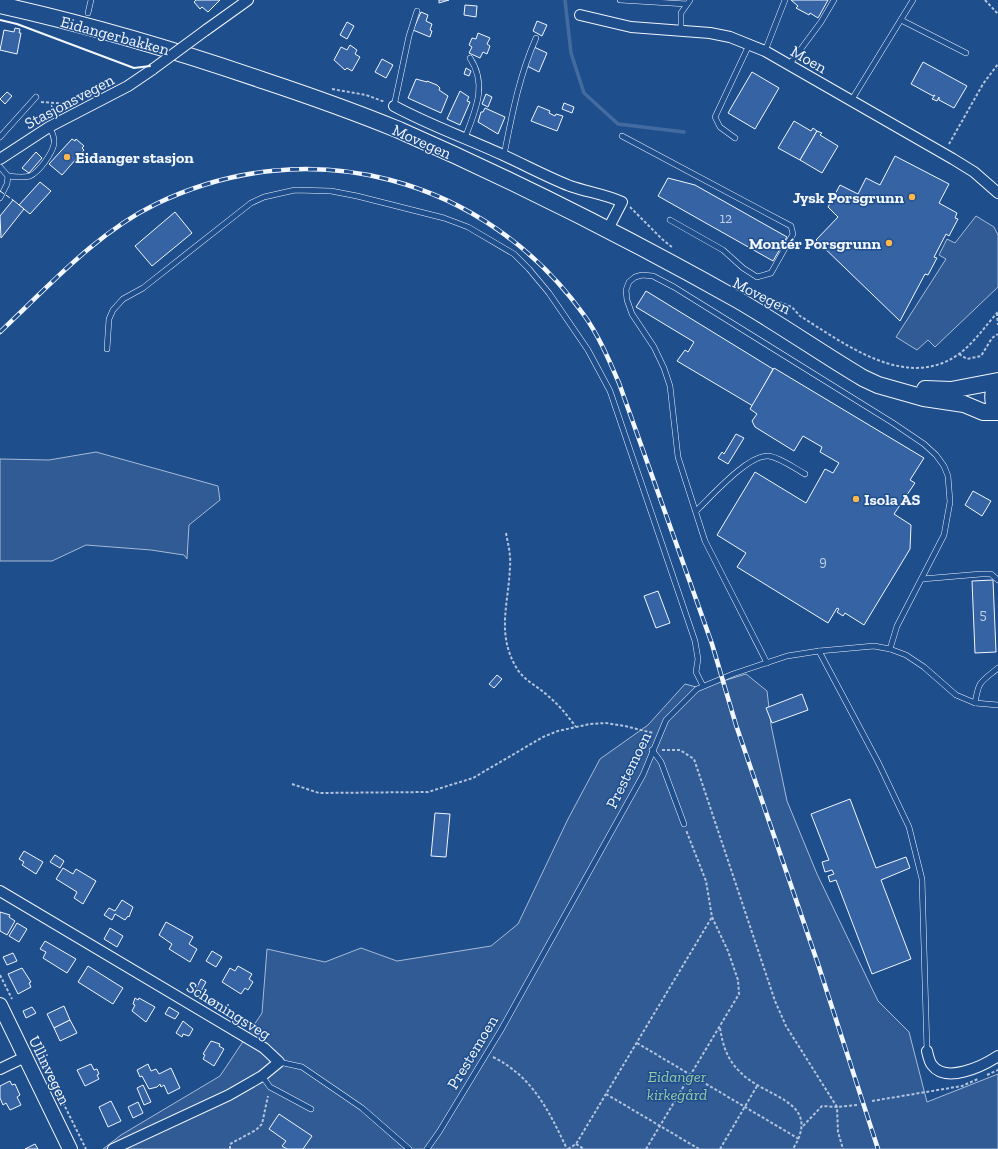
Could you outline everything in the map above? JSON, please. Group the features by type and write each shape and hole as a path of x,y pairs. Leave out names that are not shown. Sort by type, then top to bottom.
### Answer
{"main road":[{"name":"Eidangerbakken","path":"0,6 94,28 229,69"},
{"name":"Movegen","path":"229,69 294,91 396,129 520,186 608,229 739,301 863,378 878,385 924,398 964,404 983,412 998,412"},
{"name":"Movegen","path":"902,391 951,390 998,382"},
{"path":"998,382 993,393 993,399 998,412"},
{"name":"Ullinvegen","path":"7,1004 25,1057 70,1149"}],"street":[{"name":"Stasjonsvegen","path":"0,159 49,127 128,86 154,69 248,0"},
{"name":"Moen","path":"580,15 631,27 681,30 730,37 750,44 974,172 997,191"},
{"name":"Movegen","path":"394,106 419,120 504,155 569,186 609,196 622,202"},
{"path":"608,229 622,202"},
{"name":"Schøningsveg","path":"0,891 264,1048 279,1062 262,1076 229,1095 113,1149"},
{"path":"927,1051 932,1065 938,1070 948,1073 959,1073 975,1069 998,1056"},
{"path":"0,1069 25,1057"}],"lane":[{"path":"88,13 91,0"},
{"path":"620,0 688,2"},
{"path":"764,51 784,0"},
{"path":"788,65 821,22 834,0"},
{"path":"851,101 913,0"},
{"path":"681,30 681,13 688,2"},
{"path":"394,106 409,36 418,11"},
{"path":"901,20 966,53"},
{"path":"504,155 518,88 526,60 536,38"},
{"path":"735,138 720,127 715,117 750,44"},
{"path":"465,138 478,103 480,92 479,78 475,65 470,58"},
{"path":"0,137 36,97"},
{"path":"0,167 8,176 24,177 35,172 47,158 54,145 54,136 49,127"},
{"path":"622,136 791,226 793,234 771,273 758,277 743,268 723,250 670,220"},
{"path":"0,198 7,184 8,176"},
{"path":"107,349 109,319 113,310 123,298 143,288 250,203 264,196 295,190 330,191 444,218 468,226 514,254 549,293 588,350 602,375 622,422 692,634 698,659 696,672 703,686"},
{"path":"767,663 705,541 678,457 670,386 664,368 654,347 632,314 627,300 626,290 629,282 635,277 642,275 653,276 680,291 893,423 936,455 948,476 950,507 944,535 897,626 890,649"},
{"path":"696,512 742,468 760,457 769,456 778,459 805,474"},
{"path":"922,579 991,574 998,580"},
{"name":"Prestemoen","path":"427,1149 431,1146 487,1054 643,775 652,750 666,720 687,698 703,686 787,656 819,651 874,646 890,649 906,655 924,667 956,695 975,703 998,705"},
{"path":"819,651 909,827 922,879 927,1051"},
{"path":"975,703 981,680 998,668"},
{"path":"652,750 661,762 684,824"},
{"path":"279,1062 302,1067 362,1108 409,1149"},
{"path":"262,1076 270,1087 311,1109"}],"path":[{"path":"985,0 998,14"},
{"path":"943,154 983,84 998,64"},
{"path":"32,102 59,103 86,107"},
{"path":"622,202 634,209 662,240 676,250"},
{"name":"Movegen","path":"736,282 756,293 792,307 800,316 863,355 886,363 911,367 935,365 958,354 998,312"},
{"path":"998,312 998,325"},
{"path":"958,354 967,359 981,356 992,338 998,334"},
{"path":"506,533 510,554 510,566 504,610 508,652 516,668 527,680 547,694 576,727"},
{"path":"292,784 319,793 428,792 473,778 543,737 558,731 576,727 606,724 625,726 660,735"},
{"path":"652,750 680,750 694,759 775,1002 786,1026 837,1107 838,1132 843,1149"},
{"path":"646,1149 737,1000 740,987 728,951 712,917 706,881 684,824"},
{"path":"487,1054 515,1071 535,1090 567,1149 576,1144 712,917"},
{"path":"0,975 7,1004"},
{"path":"720,1027 727,1057 740,1073 757,1086 796,1109 803,1126"},
{"path":"31,1037 86,1149"},
{"path":"637,1042 799,1140"},
{"path":"985,1076 998,1070"},
{"path":"872,1101 962,1086 980,1078"},
{"path":"720,1149 757,1086"},
{"path":"230,1149 230,1144 256,1130 262,1124 270,1087"},
{"path":"606,1094 699,1149"},
{"path":"793,1149 799,1140 803,1126 822,1106 837,1107 857,1105"},
{"path":"576,1144 584,1149"}],"shaded area":[{"path":"976,216 994,227 998,235 998,287 935,347 928,340 917,350 896,337 946,259 939,255 947,239 955,243"},
{"path":"96,452 218,486 220,500 189,525 187,559 184,555 151,550 86,545 52,561 0,561 0,459 49,460"},
{"path":"746,674 767,691 771,725 787,801 817,874 878,1001 909,1032 927,1102 998,1074 998,1149 103,1149 121,1135 220,1076 262,1013 267,949 325,962 361,948 397,961 491,946 518,924 568,819 600,759 648,725 685,684 700,688"}],"building":[{"path":"196,0 220,0 208,12 202,7 200,9 194,2"},
{"path":"439,0 449,0 439,3"},
{"path":"791,0 828,0 818,18 810,13 809,15 796,8 798,6"},
{"path":"465,5 477,6 476,17 464,15"},
{"path":"421,12 428,15 426,21 432,24 430,37 413,30"},
{"path":"537,21 547,25 542,36 533,31"},
{"path":"347,22 354,26 347,39 340,35"},
{"path":"15,28 20,29 19,33 21,33 17,54 0,50 4,30 14,32"},
{"path":"478,33 490,38 487,44 490,46 487,54 483,52 480,58 469,53 472,47 469,45 472,38 476,39"},
{"path":"350,45 357,50 355,54 360,57 352,71 347,68 345,70 334,60 341,47 347,50"},
{"path":"534,47 547,53 539,72 527,66"},
{"path":"382,59 393,65 386,78 375,72"},
{"path":"923,62 967,86 954,108 939,100 939,97 937,101 932,99 935,95 933,96 911,84"},
{"path":"466,68 471,71 469,76 464,74"},
{"path":"752,72 779,88 755,129 728,113"},
{"path":"416,79 437,85 440,88 439,90 448,96 441,113 408,98"},
{"path":"460,91 469,97 467,101 470,102 460,125 447,119"},
{"path":"7,92 12,96 5,104 0,99"},
{"path":"486,94 492,97 488,107 482,104"},
{"path":"564,103 574,107 572,113 562,109"},
{"path":"538,106 550,111 549,113 555,116 556,114 563,116 557,131 531,121"},
{"path":"485,108 505,117 498,134 478,122 481,112 483,112"},
{"path":"794,121 811,131 813,128 817,131 800,160 778,148"},
{"path":"817,131 822,133 820,135 838,146 822,173 800,160"},
{"name":"Eidanger stasjon","path":"72,139 75,141 76,139 84,146 82,148 84,150 62,175 49,164"},
{"path":"36,152 42,158 29,173 22,168"},
{"path":"895,156 949,184 939,203 957,213 955,218 958,219 949,236 946,234 934,257 937,258 928,275 925,274 900,321 816,240 838,217 828,207 840,185 858,194 866,178 880,185"},
{"path":"668,178 695,185 787,237 773,261 658,196"},
{"path":"40,182 51,191 30,214 19,205"},
{"path":"13,200 24,209 1,238 0,216"},
{"path":"175,212 192,233 152,266 135,246"},
{"path":"646,291 773,369 753,406 677,361 685,350 688,352 694,342 636,307"},
{"name":"Isola AS","path":"774,368 924,458 910,480 915,483 894,514 911,525 910,549 864,625 845,613 843,616 837,612 839,609 837,608 828,623 737,567 746,553 717,535 755,472 806,503 825,469 833,473 839,463 820,452 822,447 803,436 794,451 755,427 752,421 757,414 750,409"},
{"path":"736,434 744,438 728,464 718,458 722,452 724,454"},
{"path":"973,491 991,501 982,516 965,505"},
{"path":"993,580 996,652 975,653 972,581"},
{"path":"658,591 670,623 656,628 644,596"},
{"path":"497,675 502,679 494,688 489,684"},
{"path":"802,694 808,710 772,723 766,708"},
{"path":"850,799 876,868 906,857 910,868 881,880 911,959 872,974 836,880 830,882 828,876 834,874 832,870 825,872 822,862 829,860 811,814"},
{"path":"435,813 450,814 446,857 431,856"},
{"path":"24,851 43,862 36,874 22,865 24,862 19,859"},
{"path":"55,855 64,861 60,868 50,862"},
{"path":"63,868 73,874 76,869 96,881 83,904 74,898 77,892 56,879"},
{"path":"122,900 133,907 129,917 128,916 125,920 115,914 112,920 104,915 109,908 115,911"},
{"path":"0,912 10,915 9,917 15,921 7,935 0,931"},
{"path":"166,922 193,937 189,944 197,949 190,962 169,949 172,944 159,935"},
{"path":"17,923 27,929 19,942 9,936"},
{"path":"110,928 123,936 117,947 104,939"},
{"path":"45,941 76,959 67,973 43,958 46,952 40,949"},
{"path":"212,951 222,957 216,967 206,961"},
{"path":"13,953 17,961 7,965 3,957"},
{"path":"88,966 123,988 113,1004 78,982"},
{"path":"238,966 252,974 249,979 253,982 248,990 245,988 241,994 222,982 230,968 235,971"},
{"path":"22,968 31,982 29,983 31,987 18,994 8,974"},
{"path":"201,979 206,982 201,991 196,989"},
{"path":"135,998 138,1000 139,998 155,1007 146,1022 132,1011 135,1005 133,1004"},
{"path":"64,1006 70,1020 54,1028 47,1014"},
{"path":"32,1007 36,1013 26,1018 23,1011"},
{"path":"169,1007 179,1013 175,1019 165,1014"},
{"path":"70,1020 77,1033 60,1041 54,1028"},
{"path":"183,1021 193,1029 189,1036 183,1034 182,1037 176,1033"},
{"path":"211,1041 220,1044 219,1046 224,1049 214,1066 203,1059 205,1055 203,1054"},
{"path":"91,1064 94,1070 97,1069 99,1079 85,1086 77,1070"},
{"path":"148,1064 151,1071 156,1069 159,1074 171,1068 180,1088 168,1094 164,1085 161,1087 160,1084 157,1087 149,1089 142,1076 140,1077 137,1070"},
{"path":"10,1081 12,1085 15,1084 20,1095 17,1097 21,1105 10,1110 6,1103 3,1105 0,1098 0,1086"},
{"path":"143,1085 151,1102 144,1105 137,1088"},
{"path":"111,1101 121,1121 108,1127 99,1107"},
{"path":"138,1102 143,1113 133,1118 128,1107"},
{"path":"279,1114 312,1136 303,1149 287,1149 282,1146 286,1141 269,1129"},
{"path":"35,1144 38,1149 25,1149"}],"waterway":[{"path":"565,0 571,53 584,93 618,124 684,132"}],"railway":[{"path":"0,332 93,245 134,216 156,204 214,182 274,171 333,170 390,180 445,200 497,229 543,268 584,315 603,348 619,383 712,644 736,725 818,964 878,1149"}],"fence":[{"path":"0,191 13,200"}],"wall":[{"path":"0,20 17,24 134,68 150,66"}],"place":[{"name":"Eidanger stasjon","path":"67,157"},
{"name":"Jysk Porsgrunn","path":"912,197"},
{"name":"Montér Porsgrunn","path":"889,243"},
{"name":"Isola AS","path":"856,499"}],"park label":[{"name":"Eidanger kirkegård","path":"677,1085"}]}
